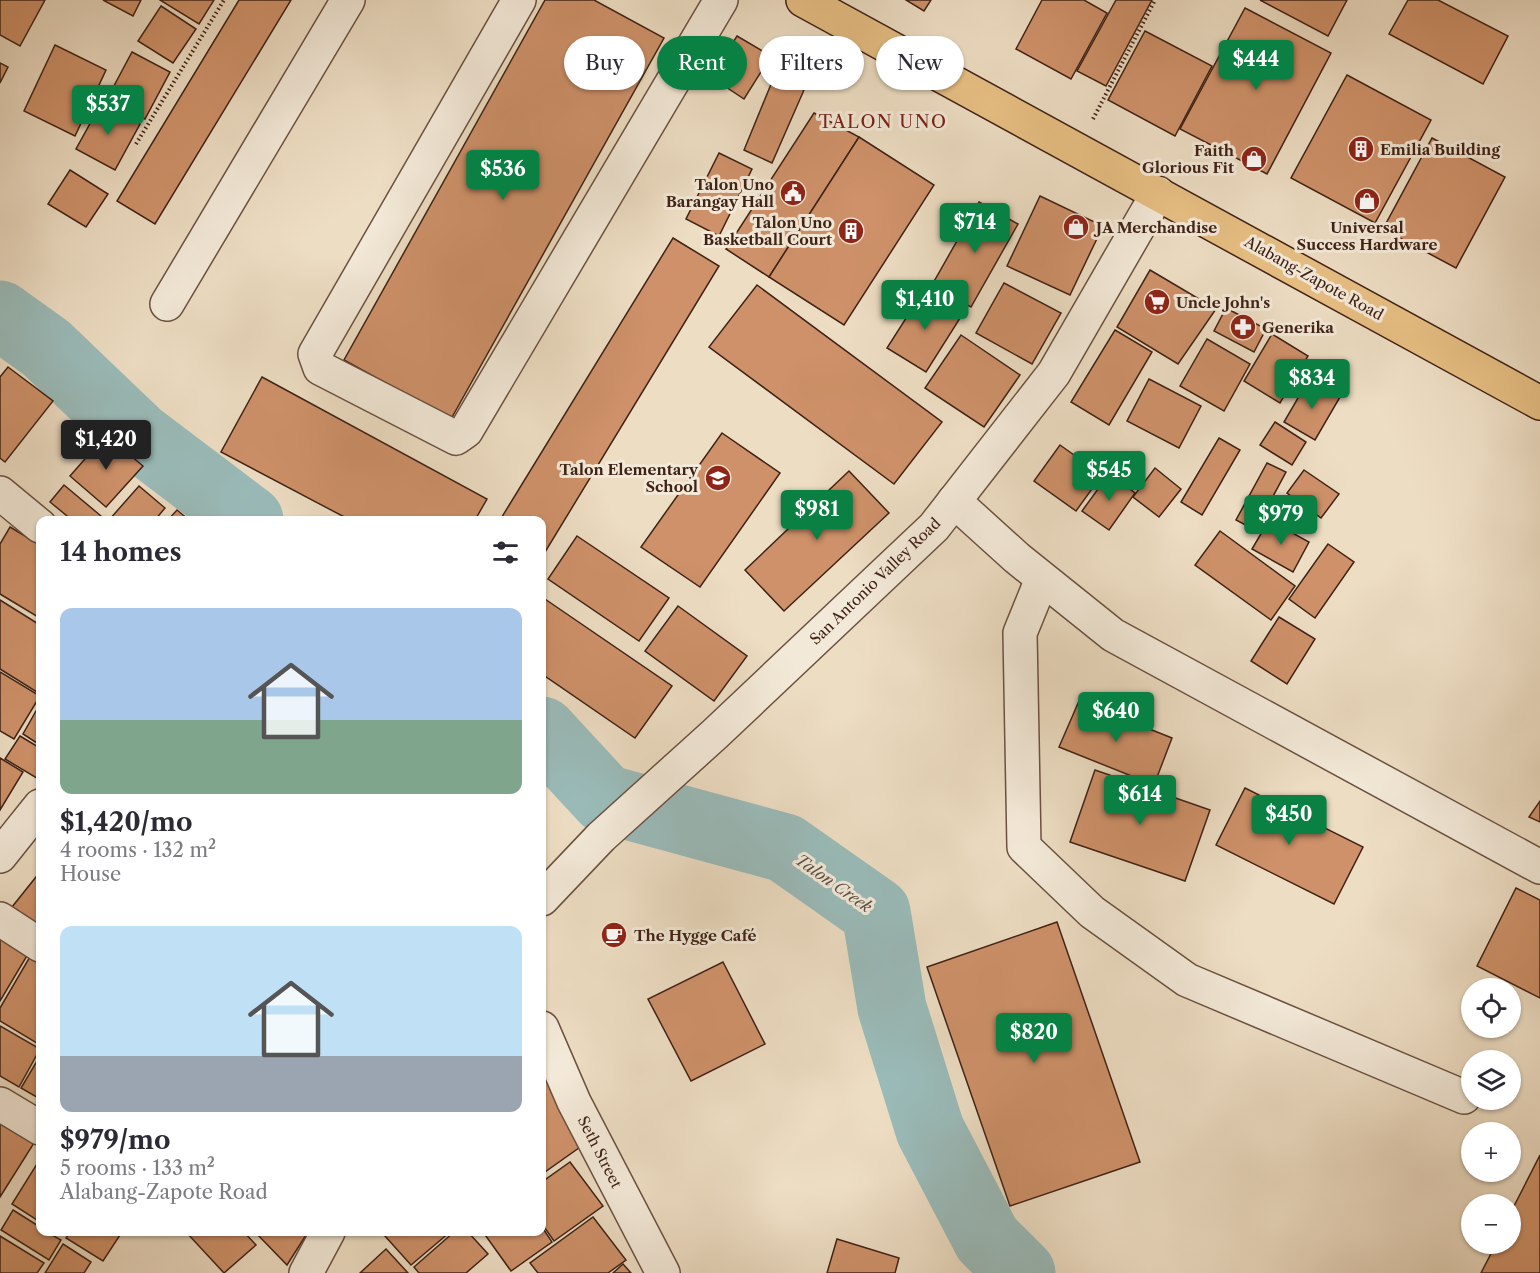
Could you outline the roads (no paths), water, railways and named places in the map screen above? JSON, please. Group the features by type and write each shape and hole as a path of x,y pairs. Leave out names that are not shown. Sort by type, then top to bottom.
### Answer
{"highway":[{"name":"Alabang-Zapote Road","path":"804,0 1540,403"}],"street":[{"path":"167,304 348,0"},
{"path":"519,0 315,354 320,369 456,438 466,431 721,0"},
{"name":"San Antonio Valley Road","path":"546,895 601,837 715,734 934,527 1054,373 1158,193"},
{"path":"0,493 36,523"},
{"path":"954,501 1042,579 1113,635 1540,867"},
{"path":"1042,579 1020,633 1024,847 1092,912 1187,980 1461,1096"},
{"path":"0,856 36,811"},
{"path":"0,919 36,942"},
{"name":"Seth Street","path":"546,1037 574,1102 663,1273"},
{"path":"0,1104 36,1126"},
{"path":"306,1273 326,1236"}],"waterway":[{"name":"Talon Creek","path":"0,315 46,348 138,436 244,516"},
{"name":"Talon Creek","path":"546,735 605,799 785,848 876,912 892,1008 930,1130 987,1239 1021,1273"}],"place":[{"name":"Emilia Building","path":"1361,149"},
{"name":"Faith Glorious Fit","path":"1254,159"},
{"name":"Talon Uno Barangay Hall","path":"793,193"},
{"name":"Universal Success Hardware","path":"1367,201"},
{"name":"JA Merchandise","path":"1076,227"},
{"name":"Talon Uno Basketball Court","path":"851,231"},
{"name":"Uncle John's","path":"1157,302"},
{"name":"Generika","path":"1243,327"},
{"name":"Talon Elementary School","path":"718,478"},
{"name":"The Hygge Café","path":"614,935"}],"district":[{"name":"TALON UNO","path":"883,122"}]}
